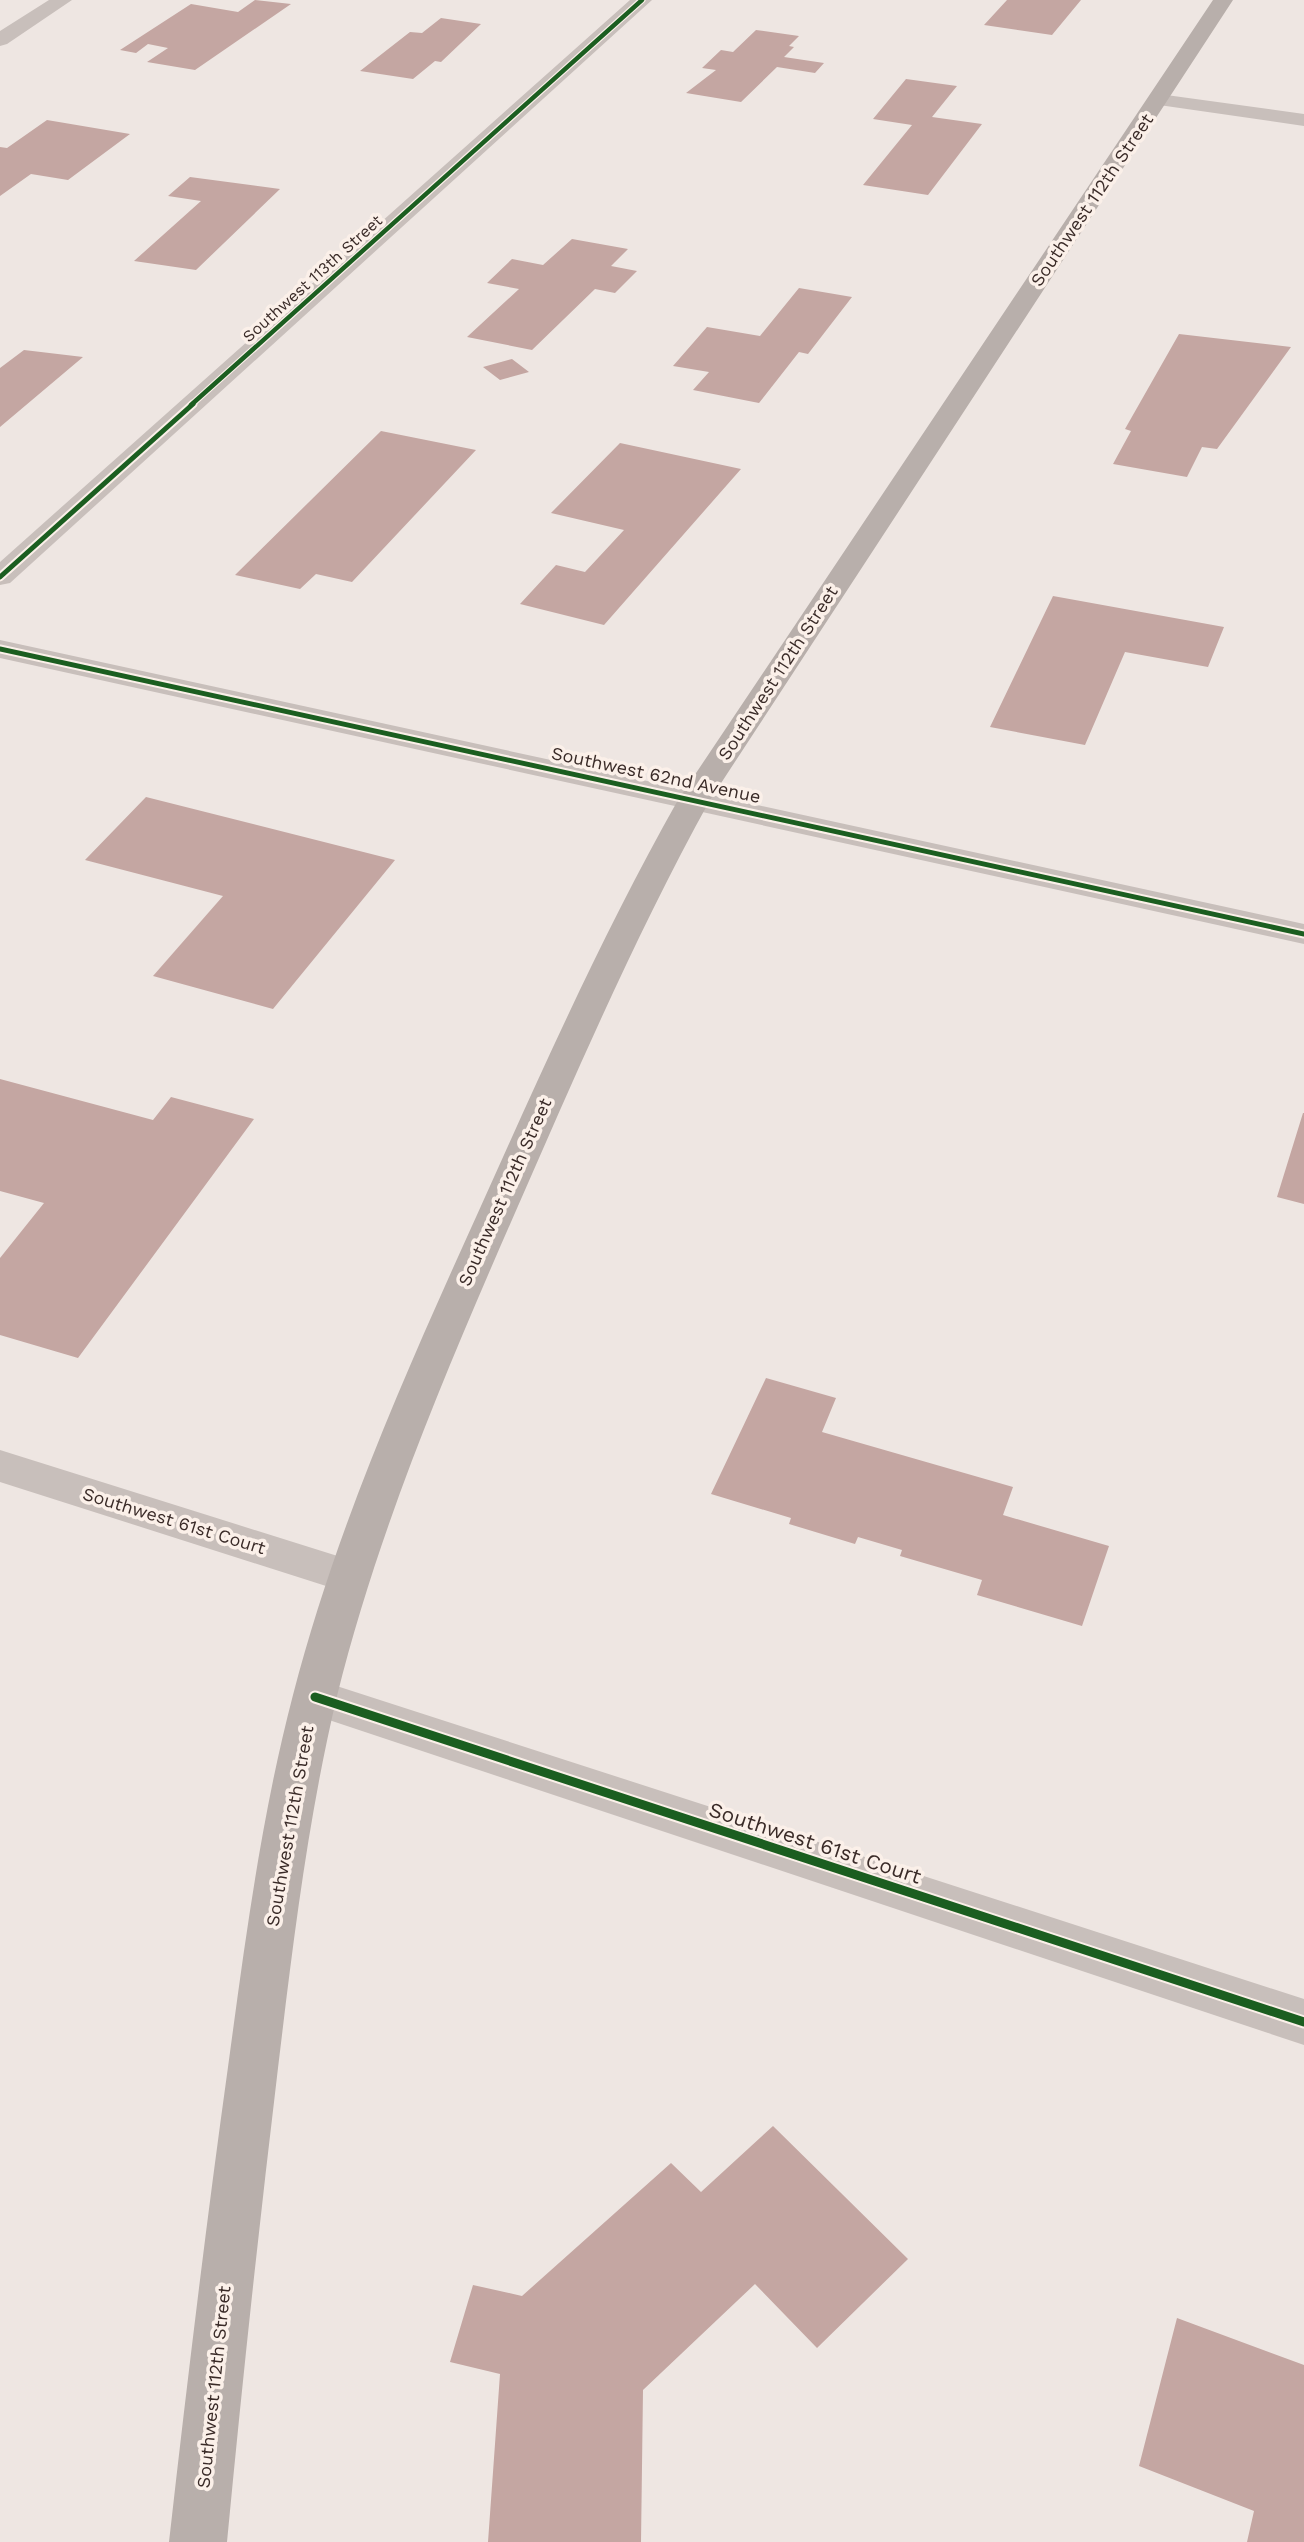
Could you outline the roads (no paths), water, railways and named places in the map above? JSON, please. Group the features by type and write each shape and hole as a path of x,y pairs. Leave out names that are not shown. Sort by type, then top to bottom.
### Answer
{"main road":[{"name":"Southwest 112th Street","path":"198,2542 228,2255 271,1929 293,1794 315,1697 348,1576 377,1493 435,1350 639,898 694,800 1223,0"}],"street":[{"path":"0,40 62,0"},
{"name":"Southwest 113th Street","path":"0,577 642,0"},
{"path":"1159,100 1304,120"},
{"name":"Southwest 62nd Avenue","path":"0,649 1304,934"},
{"name":"Southwest 61st Court","path":"0,1466 348,1576"},
{"name":"Southwest 61st Court","path":"315,1697 1304,2021"}]}
